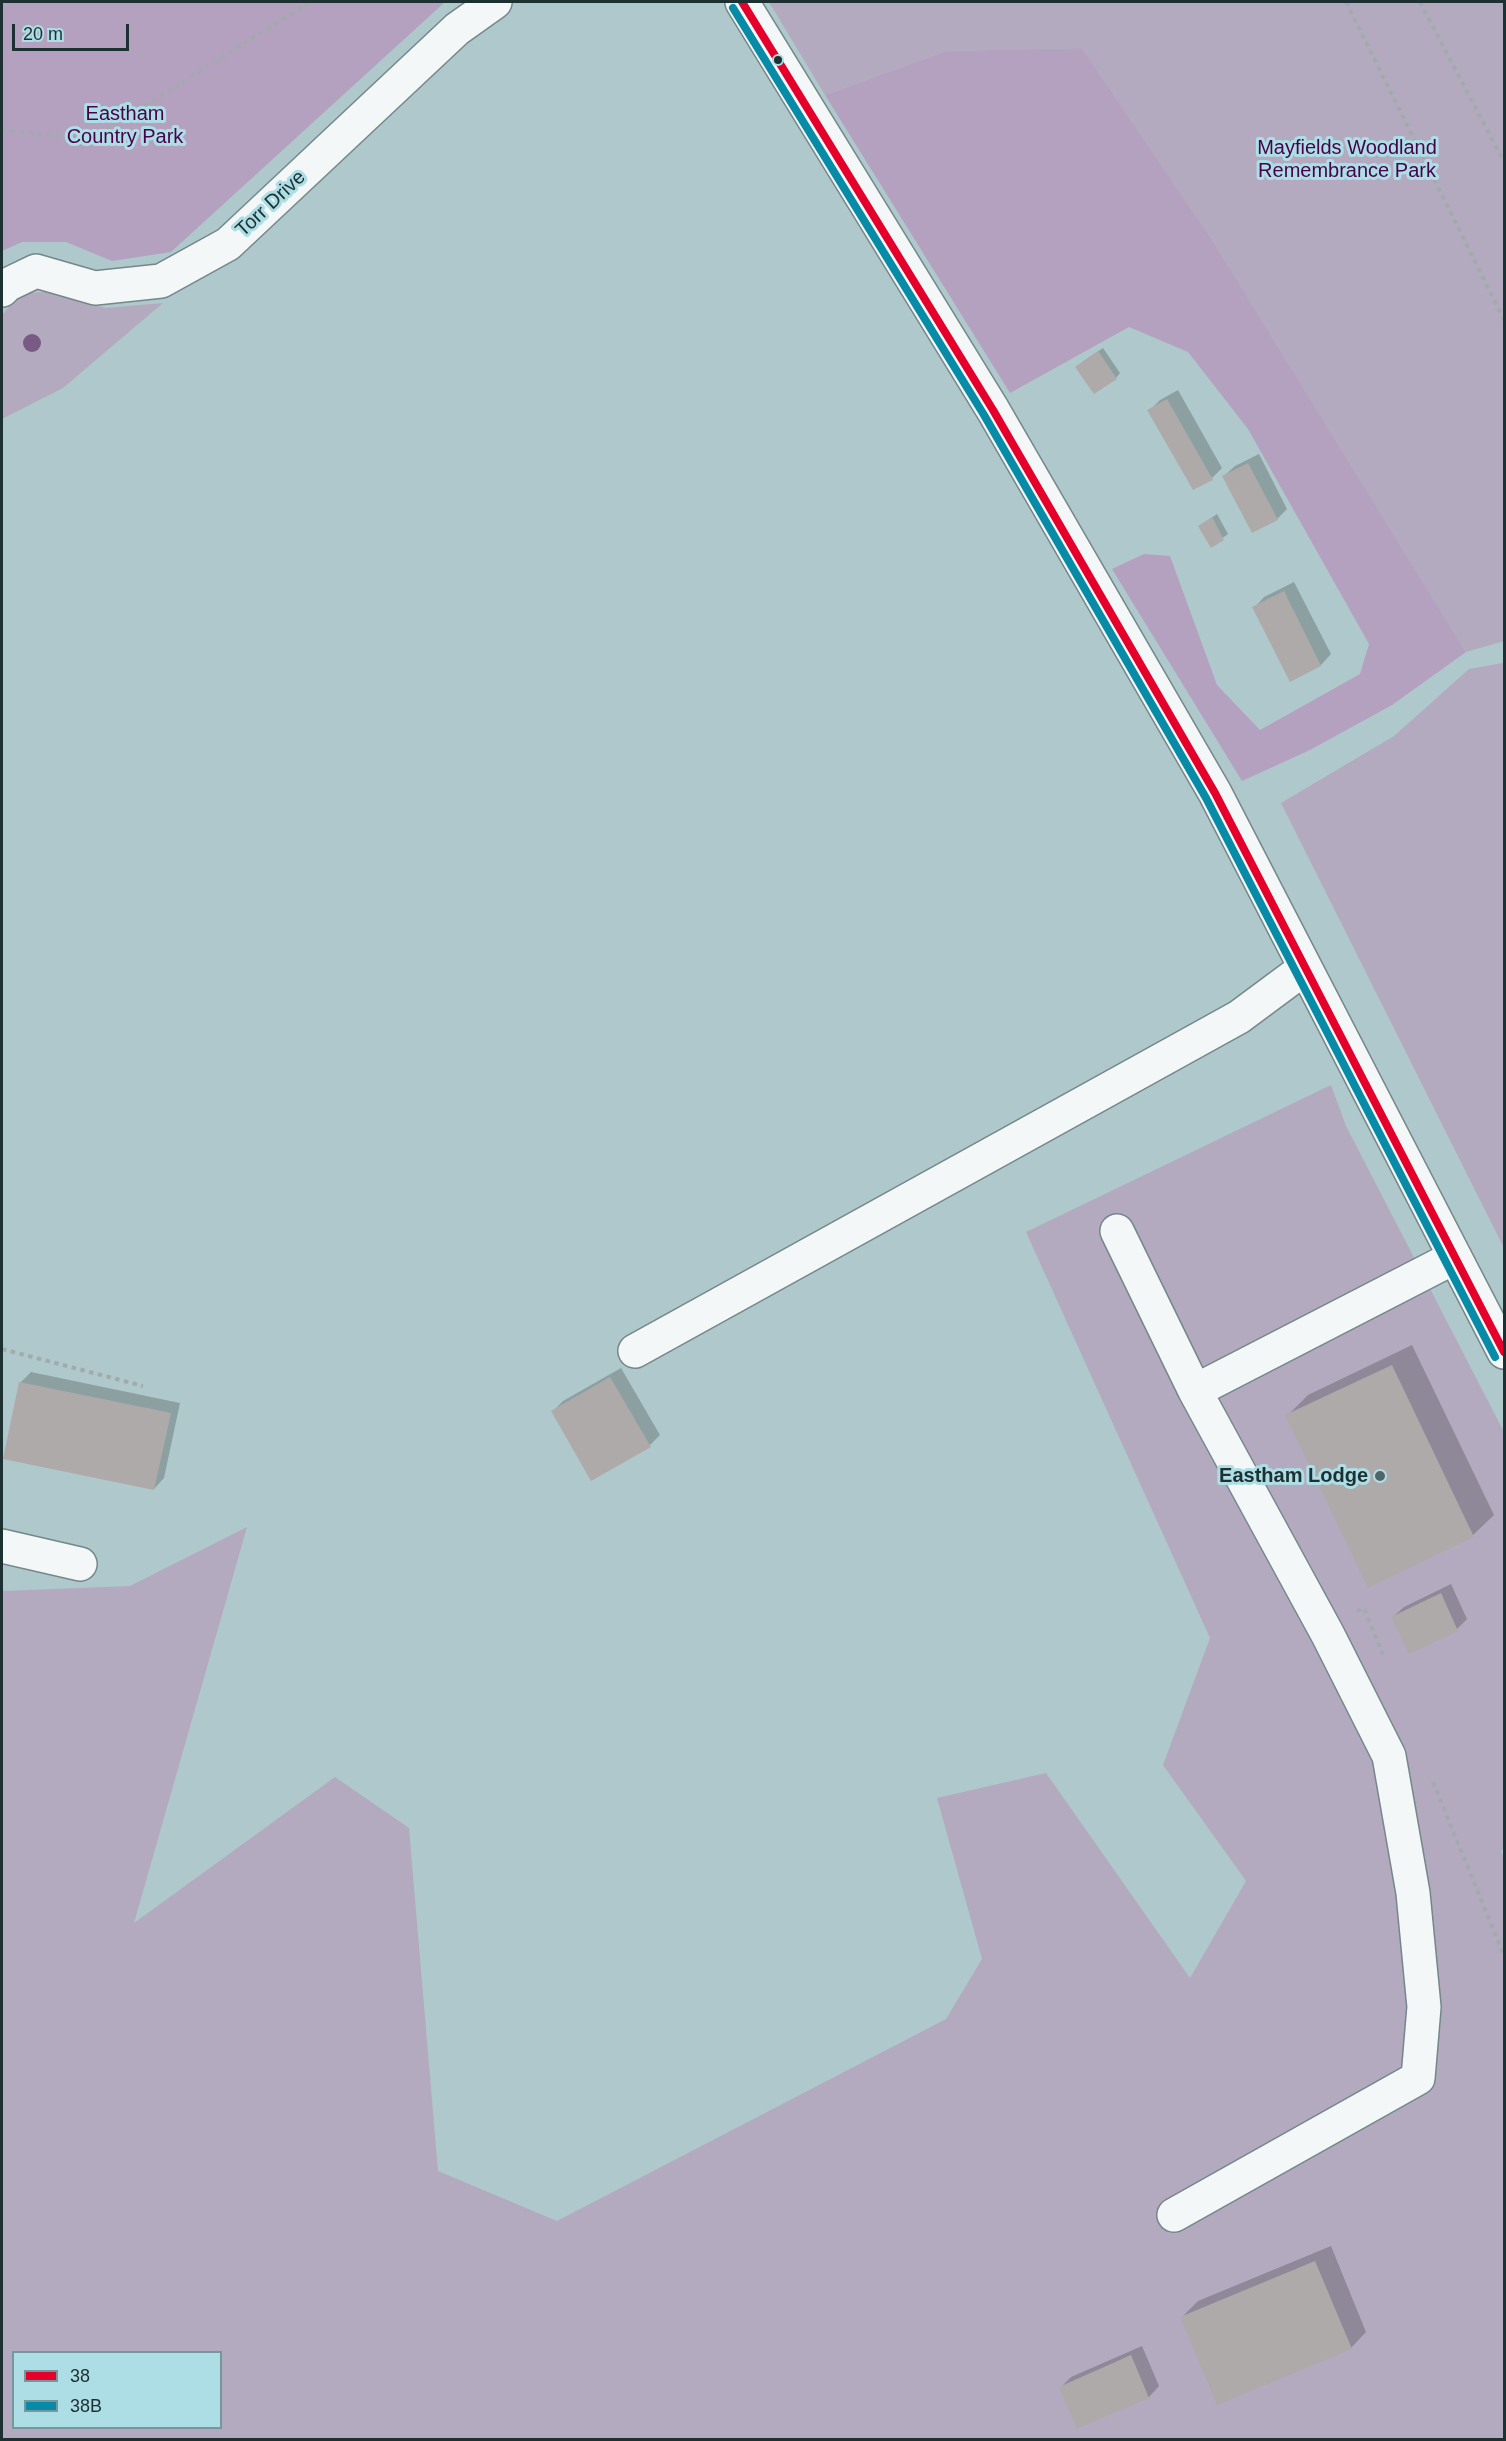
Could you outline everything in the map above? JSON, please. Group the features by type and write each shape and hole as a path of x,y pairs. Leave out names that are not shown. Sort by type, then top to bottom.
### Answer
{"street":[{"name":"Torr Drive","path":"2,291 7,285 36,271 95,288 161,281 228,244 457,29 495,2"},
{"path":"742,2 999,421 1215,793 1504,1352"},
{"path":"635,1350 1239,1017 1305,968"},
{"path":"1117,1231 1195,1391 1328,1635 1389,1756 1413,1893 1424,2007 1418,2078 1174,2215"},
{"path":"1195,1391 1455,1257"},
{"path":"2,1546 80,1564"}],"path":[{"path":"2,130 90,140 310,2"},
{"path":"1346,2 1504,320"},
{"path":"1420,2 1504,162"},
{"path":"2,1349 143,1386"}],"green space":[{"name":"Eastham Country Park","path":"2,2 445,2 171,252 112,261 66,242 22,242 2,251"},
{"name":"Mayfields Woodland Remembrance Park","path":"769,2 1504,2 1504,641 1466,652 1211,238 1082,48 946,51 825,95"},
{"path":"1082,48 1211,238 1466,652 1392,705 1310,750 1242,781 1112,569 1144,554 1170,556 1217,685 1260,730 1360,674 1369,644 1248,429 1188,352 1129,327 1010,393 825,95 946,51"},
{"path":"45,292 106,308 163,303 63,388 2,419 2,315 20,293"},
{"path":"1503,663 1504,1248 1281,803 1394,736 1469,669"},
{"path":"1331,1085 1346,1126 1504,1432 1504,1849 1501,1851 1504,1858 1504,2439 2,2439 2,1591 130,1586 247,1527 134,1923 335,1777 409,1828 438,2171 557,2221 946,2019 982,1959 937,1798 1046,1773 1190,1978 1246,1881 1163,1765 1210,1638 1026,1232"}],"building":[{"path":"1098,351 1117,379 1094,394 1075,367"},
{"path":"1167,399 1213,480 1193,490 1147,410"},
{"path":"1248,463 1278,520 1252,533 1222,476"},
{"path":"1212,517 1224,540 1211,548 1198,526"},
{"path":"1284,591 1321,666 1290,682 1252,607"},
{"name":"Eastham Lodge","path":"1392,1365 1474,1537 1368,1588 1285,1415"},
{"path":"610,1377 651,1447 591,1481 551,1411"},
{"path":"19,1382 171,1413 154,1490 3,1459"},
{"path":"1441,1593 1458,1631 1409,1654 1391,1617"},
{"path":"1315,2261 1352,2349 1217,2405 1180,2317"},
{"path":"1131,2355 1149,2398 1077,2429 1059,2387"}],"transit line":[{"name":"38","path":"742,2 993,410 1215,793 1504,1352"},
{"name":"38B","path":"733,8 984,415 1206,798 1495,1357"}],"place":[{"name":"Eastham Lodge","path":"1380,1476"}]}
